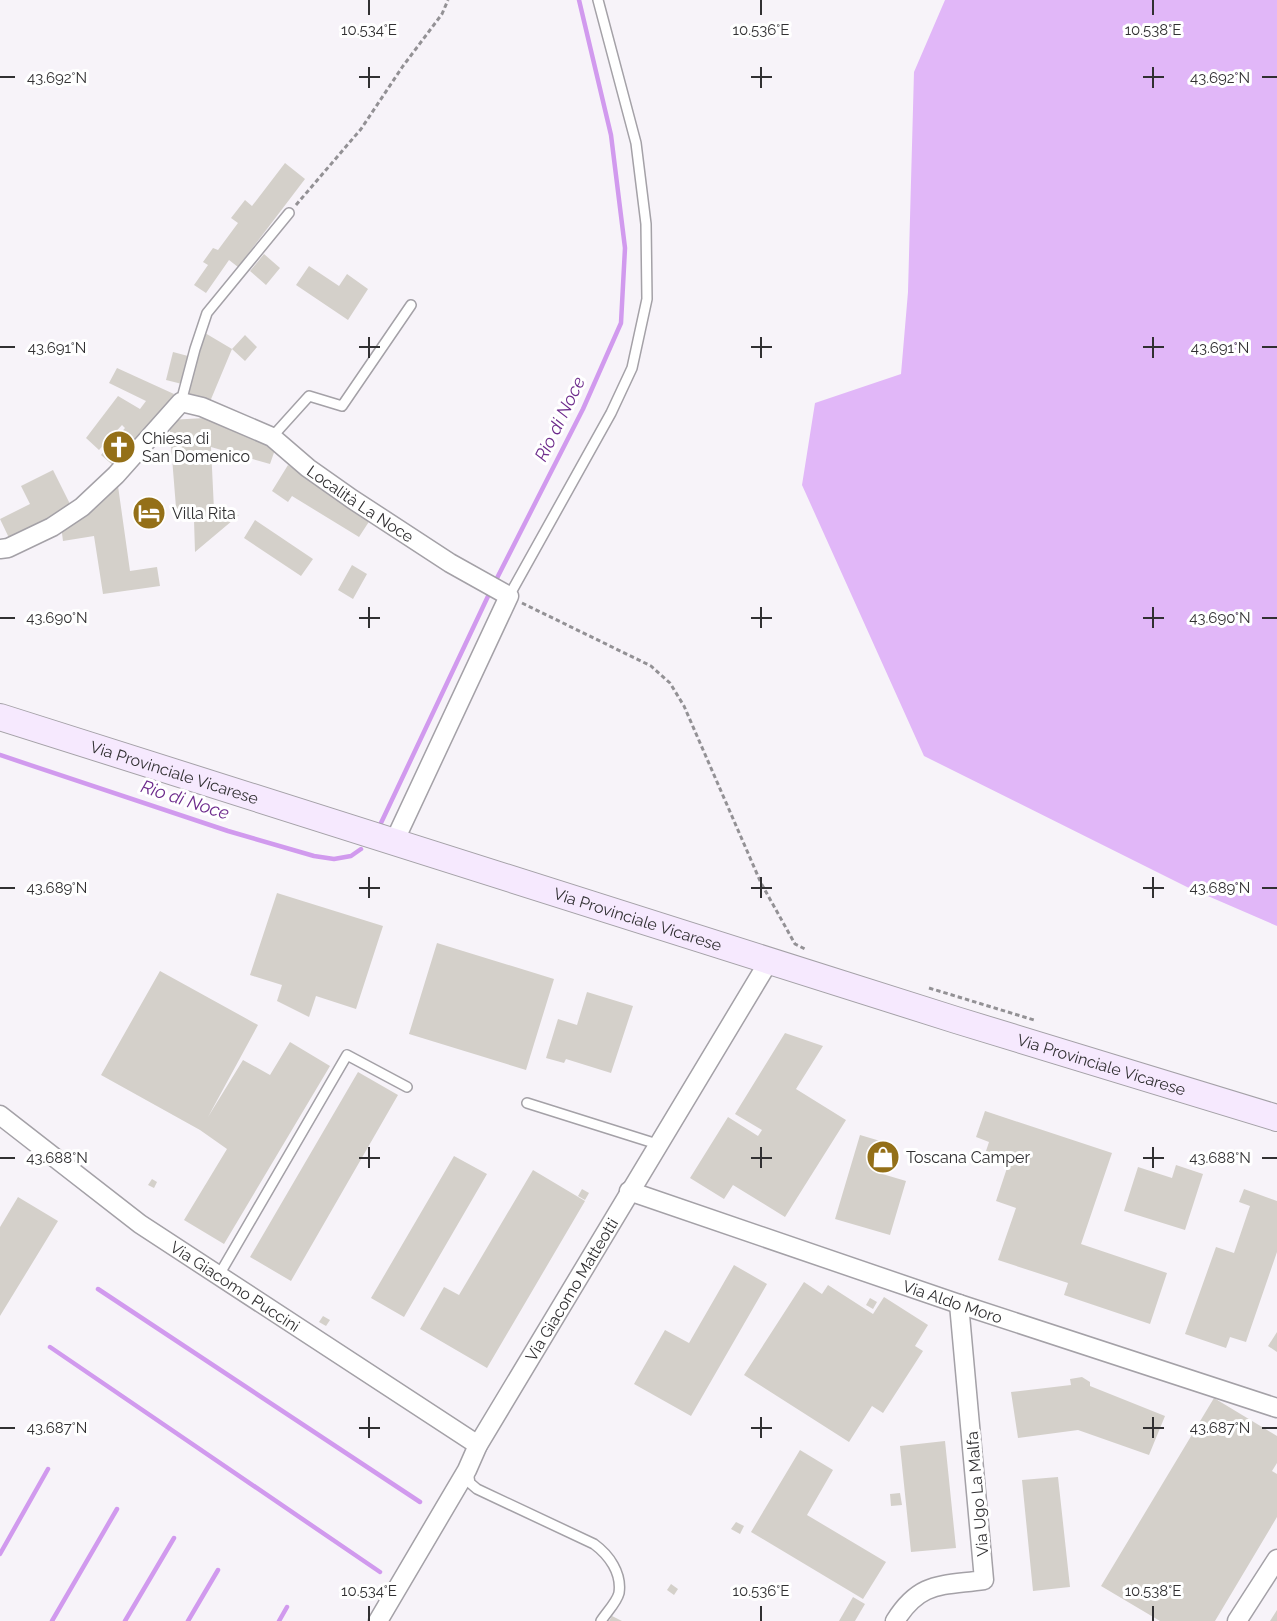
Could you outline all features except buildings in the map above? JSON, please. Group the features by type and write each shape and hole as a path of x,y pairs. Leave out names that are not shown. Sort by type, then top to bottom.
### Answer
{"main road":[{"name":"Via Provinciale Vicarese","path":"0,717 769,961 1277,1118"}],"street":[{"name":"Località La Noce","path":"181,402 202,407 272,437 308,468 352,499 450,563 499,591"},
{"path":"0,549 8,548 52,527 82,507 116,475 181,402"},
{"path":"394,842 499,591"},
{"name":"Via Giacomo Matteotti","path":"378,1621 467,1470 478,1445 769,961"},
{"name":"Via Giacomo Puccini","path":"0,1115 140,1224 478,1445"},
{"name":"Via Aldo Moro","path":"629,1191 959,1304 1277,1408"},
{"name":"Via Ugo La Malfa","path":"895,1621 905,1604 921,1591 984,1580 959,1304"},
{"path":"1237,1621 1277,1559"}],"lane":[{"path":"499,591 611,413 632,368 647,299 645,224 636,143 598,0"},
{"path":"181,402 207,313 289,213"},
{"path":"272,437 309,396 342,405 411,305"},
{"path":"219,1275 347,1055 407,1087"},
{"path":"527,1103 657,1144"},
{"path":"467,1470 470,1484 477,1489 594,1545 607,1554 615,1568 619,1582 619,1595 601,1621"}],"path":[{"path":"289,213 361,129 403,66 442,14 448,0"},
{"path":"499,591 651,666 670,683 684,706 760,883 795,944 812,952"},
{"path":"924,986 1035,1021"}],"shaded area":[{"path":"945,0 1277,0 1277,926 1187,887 924,756 802,485 815,403 901,374 908,292 914,72"}],"waterway":[{"name":"Rio di Noce","path":"494,584 583,409 621,323 625,248 611,135 579,0"},
{"name":"Rio di Noce","path":"381,823 490,592"},
{"name":"Rio di Noce","path":"0,755 228,831 314,856 334,859 351,856 361,849"},
{"path":"98,1289 420,1502"},
{"path":"50,1347 380,1572"},
{"path":"0,1554 48,1469"},
{"path":"52,1621 117,1509"},
{"path":"125,1621 174,1538"},
{"path":"188,1621 218,1570"},
{"path":"279,1621 287,1607"}],"place":[{"name":"Chiesa di San Domenico","path":"119,447"},
{"name":"Villa Rita","path":"149,513"},
{"name":"Toscana Camper","path":"883,1157"}]}
